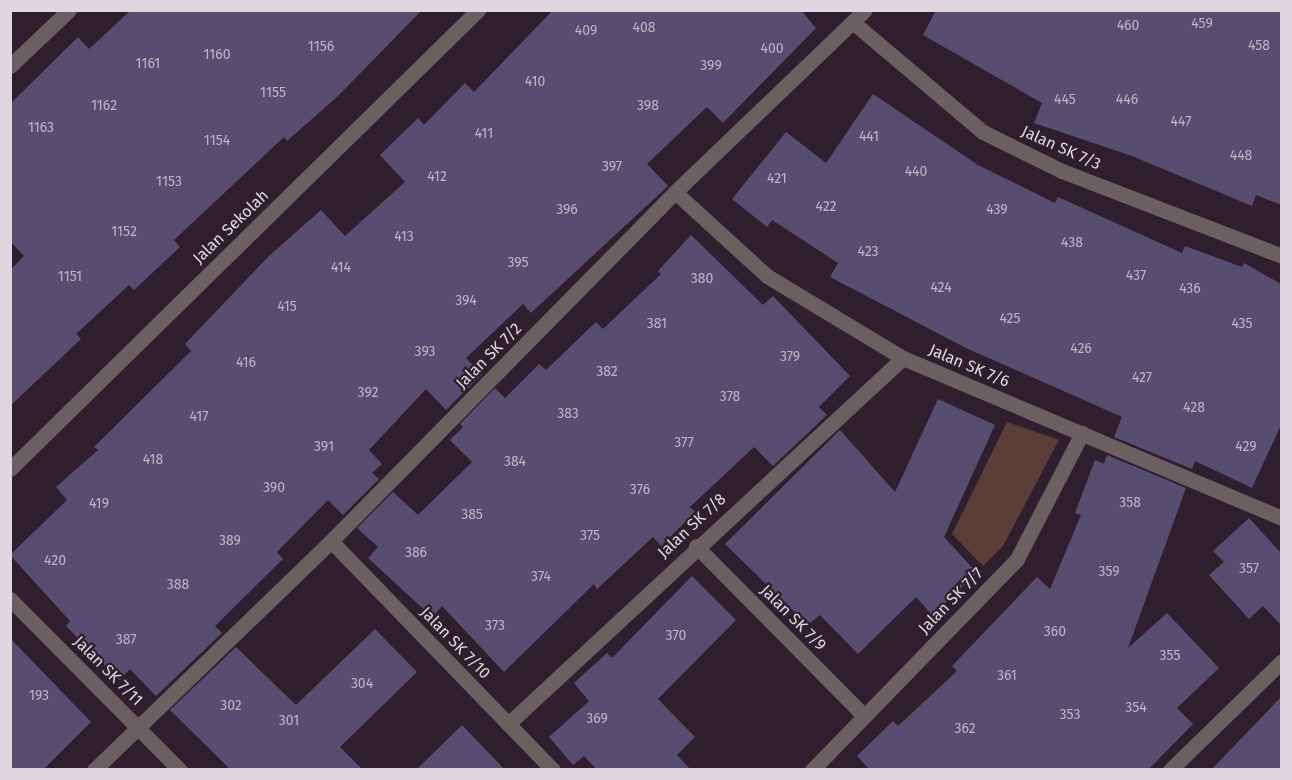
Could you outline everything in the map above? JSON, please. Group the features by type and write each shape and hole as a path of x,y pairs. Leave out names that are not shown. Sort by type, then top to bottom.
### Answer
{"street":[{"path":"10,66 69,10"},
{"name":"Jalan Sekolah","path":"10,469 478,10"},
{"name":"Jalan SK 7/2","path":"94,770 331,541 675,192 855,24 865,10"},
{"name":"Jalan SK 7/3","path":"855,24 984,132 1062,171 1281,256"},
{"name":"Jalan SK 7/6","path":"675,192 767,276 903,358 1281,518"},
{"name":"Jalan SK 7/8","path":"508,724 696,546 903,358"},
{"name":"Jalan SK 7/7","path":"812,770 1017,559 1082,433"},
{"name":"Jalan SK 7/10","path":"331,541 553,770"},
{"name":"Jalan SK 7/9","path":"696,546 864,716"},
{"name":"Jalan SK 7/11","path":"10,599 180,770"},
{"path":"1170,770 1281,662"}],"shaded area":[{"path":"1007,422 1059,440 1003,546 983,566 952,534"}],"building":[{"path":"131,10 422,10 338,96 287,141 284,137 174,240 180,247 134,290 129,285 76,334 81,339 10,406 10,270 24,256 10,241 10,104 78,37 89,49"},
{"path":"553,10 801,10 816,28 723,123 707,107 647,164 668,186 531,313 523,304 466,358 482,374 446,410 426,389 369,450 382,464 372,473 379,479 343,515 328,500 277,552 283,559 215,626 222,633 156,696 130,669 119,680 66,626 70,621 10,555 67,500 56,487 98,450 94,447 191,351 185,344 269,256 321,210 345,236 405,182 380,155 418,118 424,125 465,83 474,92"},
{"path":"936,10 1281,10 1281,205 1256,195 1252,206 1132,156 1034,123 1042,103 923,35"},
{"path":"873,94 978,165 1055,203 1058,197 1182,253 1185,246 1242,267 1244,263 1281,284 1281,425 1252,488 1195,461 1192,469 1114,437 1122,417 966,348 830,277 838,263 772,220 767,227 732,199 786,132 826,163"},
{"path":"691,235 763,305 773,296 850,376 819,407 827,415 773,466 754,447 690,507 695,512 661,546 653,537 597,589 594,584 504,672 442,606 432,617 368,558 378,547 357,528 393,492 418,515 472,462 450,440 463,427 460,424 495,388 505,398 539,364 546,370 596,322 603,329 661,274 658,271"},
{"path":"938,399 995,425 944,537 977,573 932,615 916,597 858,654 820,615 808,625 725,544 840,430 895,492"},
{"path":"1107,455 1186,488 1128,648 1167,613 1219,668 1177,708 1193,724 1148,770 870,770 857,756 893,721 898,726 957,671 952,666 1037,577 1050,589 1081,515 1075,513 1095,460 1104,464"},
{"path":"1249,518 1281,553 1281,625 1263,606 1249,619 1209,575 1224,562 1213,551"},
{"path":"692,576 736,620 658,699 695,737 677,755 691,770 597,770 584,756 573,765 549,737 589,701 574,683 607,653 612,658"},
{"path":"375,629 417,672 340,747 363,770 231,770 170,710 236,647 296,705"},
{"path":"10,638 91,722 43,770 10,770"},
{"path":"1281,697 1281,770 1211,770"},
{"path":"462,725 505,770 416,770"}]}
